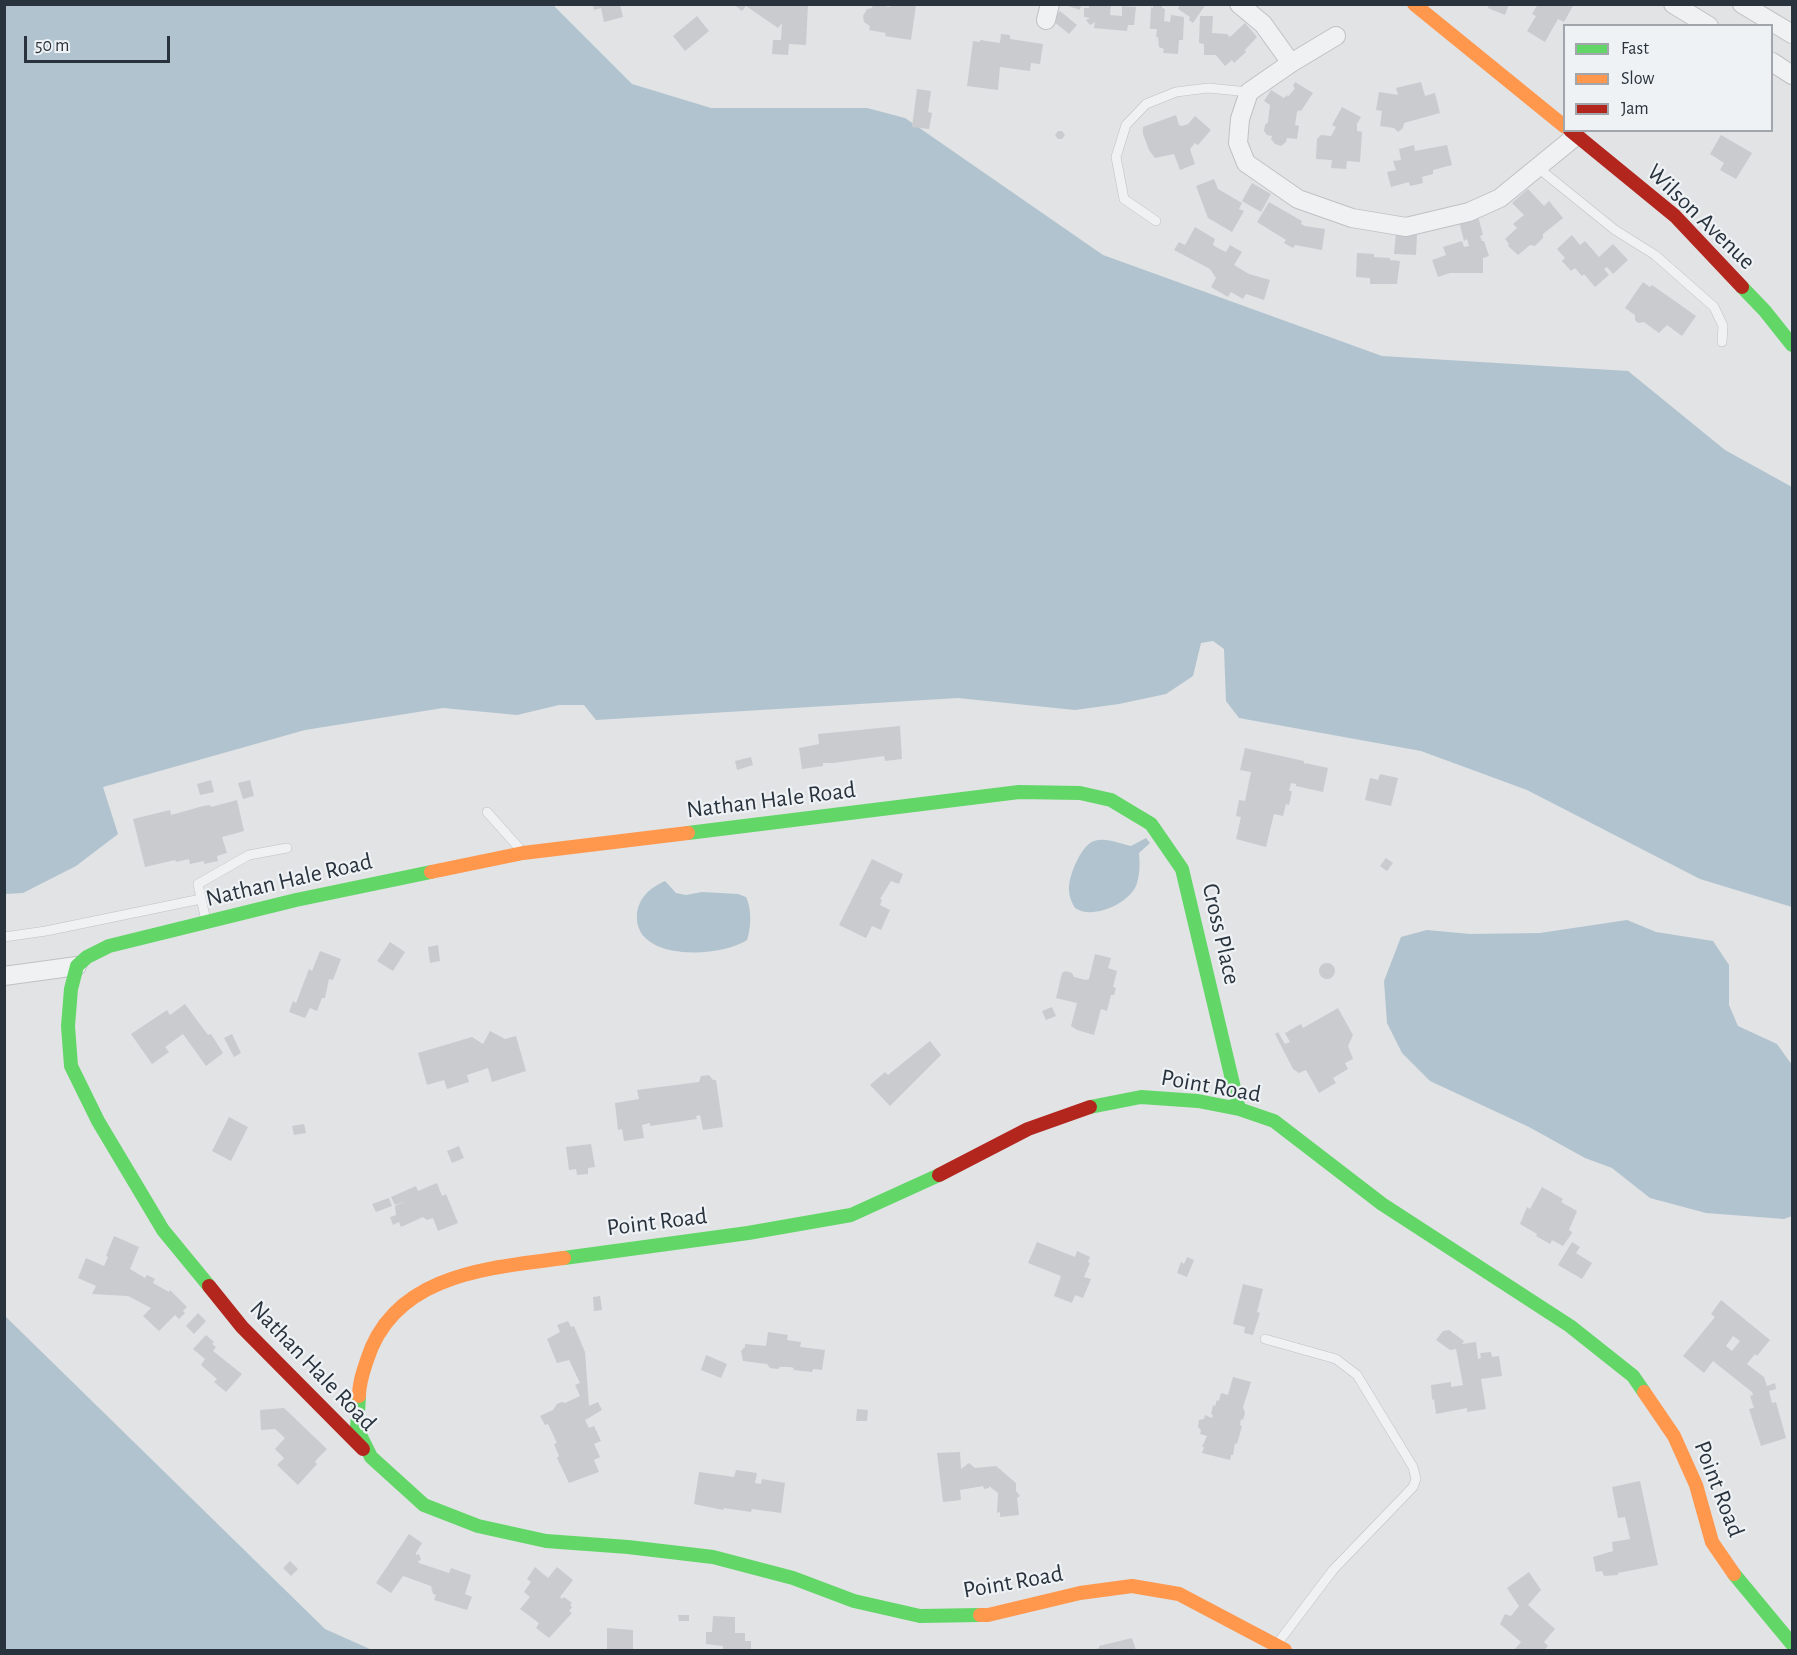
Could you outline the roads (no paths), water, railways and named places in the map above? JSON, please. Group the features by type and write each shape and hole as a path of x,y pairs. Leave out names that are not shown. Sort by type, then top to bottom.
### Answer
{"street":[{"path":"1239,4 1263,24 1291,63"},
{"name":"Wilson Avenue","path":"1413,4 1563,125"},
{"path":"1673,4 1706,24"},
{"path":"1742,4 1792,34"},
{"path":"1336,36 1249,92 1240,118 1238,143 1246,163 1298,199 1352,218 1406,227 1469,212 1500,198 1537,167 1569,132"},
{"path":"1773,63 1792,75"},
{"name":"Wilson Avenue","path":"1571,132 1676,216 1765,310 1792,345"},
{"name":"Nathan Hale Road","path":"371,1457 242,1327 163,1230 98,1121 71,1066 68,1026 71,989 77,966 87,957 109,946 296,900 523,853 1018,792 1080,793 1111,800"},
{"name":"Cross Place","path":"1111,800 1151,824 1182,869 1239,1109"},
{"path":"4,976 77,966"},
{"name":"Point Road","path":"1280,1648 1179,1593 1132,1586 1080,1593 988,1615 920,1616 854,1601 793,1578 713,1557 546,1540 478,1526 424,1504 371,1457 357,1429 359,1386 373,1341 401,1305 428,1287 488,1268 748,1233 851,1215 923,1184 1028,1129 1083,1108 1141,1097 1198,1101 1239,1109 1274,1121 1382,1204 1570,1326 1633,1376 1674,1436 1696,1485 1712,1542 1730,1568 1792,1644"}],"lane":[{"path":"1156,221 1124,199 1116,157 1126,125 1146,104 1176,92 1208,88 1249,92"},
{"path":"1537,167 1615,230 1655,255 1714,306 1723,327 1722,342"},
{"path":"487,812 523,853"},
{"path":"206,922 198,884 249,855 287,848"},
{"path":"4,937 46,931 201,899"},
{"path":"1265,1339 1336,1359 1357,1375 1413,1467 1416,1479 1413,1487 1333,1570 1280,1648"}],"water":[{"path":"5,5 553,5 632,84 711,108 867,108 905,118 1103,255 1382,356 1628,371 1725,450 1792,487 1792,907 1700,879 1527,790 1421,751 1239,718 1226,701 1224,649 1213,641 1201,643 1193,676 1166,694 1075,710 958,698 596,720 584,705 559,705 517,715 443,708 305,730 103,787 118,834 76,866 23,893 5,894"},
{"path":"1146,838 1150,843 1139,853 1138,878 1132,893 1118,904 1100,911 1082,911 1075,908 1069,892 1069,884 1076,862 1089,844 1103,840 1131,846"},
{"path":"665,881 676,893 686,895 702,892 738,894 746,897 750,918 747,940 718,950 699,952 680,952 663,948 649,941 639,930 638,908 646,894"},
{"path":"1627,920 1656,932 1713,941 1729,965 1729,1005 1738,1026 1777,1044 1792,1065 1792,1216 1784,1219 1706,1213 1650,1198 1612,1168 1585,1158 1529,1127 1430,1081 1402,1053 1387,1023 1384,981 1401,937 1427,930 1470,934 1540,933"},
{"path":"5,1316 325,1629 372,1650 5,1650"}]}
